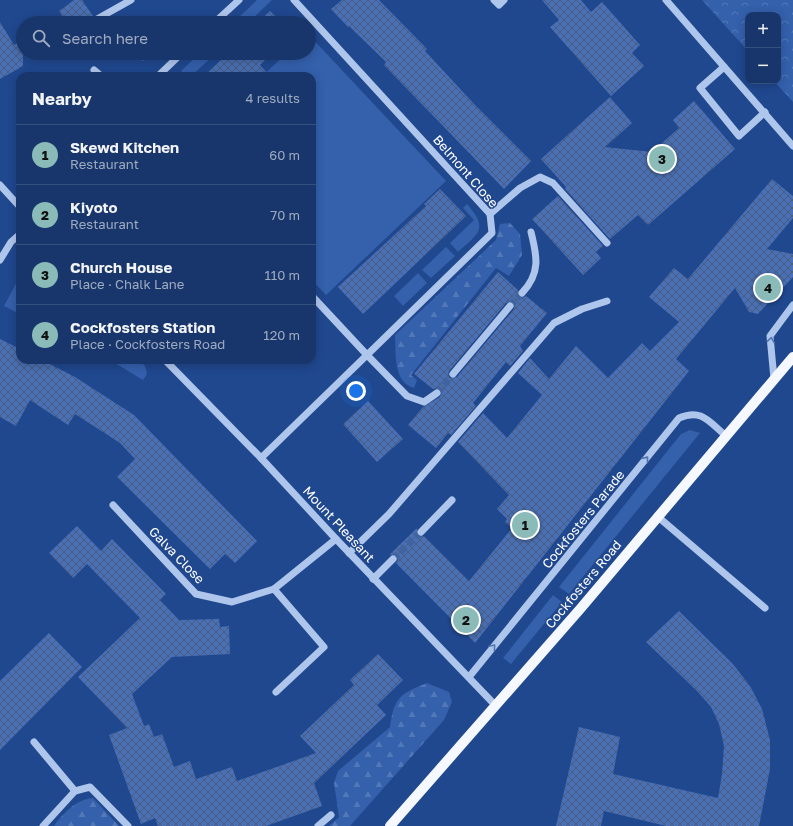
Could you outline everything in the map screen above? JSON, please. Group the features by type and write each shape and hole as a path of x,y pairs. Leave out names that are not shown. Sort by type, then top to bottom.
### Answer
{"main road":[{"name":"Cockfosters Road","path":"390,826 576,613 793,358"}],"street":[{"path":"102,16 131,0"},
{"path":"221,16 238,0"},
{"name":"Belmont Close","path":"294,0 309,16"},
{"path":"494,0 498,5 504,0"},
{"path":"666,0 793,146"},
{"name":"Belmont Close","path":"261,458 492,233 490,214 316,24"},
{"path":"162,72 175,60"},
{"path":"724,67 700,88 739,136 765,112"},
{"path":"490,214 520,188 540,177 553,183 607,243"},
{"path":"0,185 16,203"},
{"path":"522,293 531,284 538,256 531,232"},
{"path":"0,260 11,242 16,238"},
{"path":"316,300 406,396 424,402 437,393"},
{"path":"349,553 389,514 554,323 582,309 607,301"},
{"path":"774,379 769,346 770,336 793,305"},
{"path":"453,374 510,306"},
{"name":"Mount Pleasant","path":"169,364 261,458 373,579 495,705"},
{"name":"Cockfosters Parade","path":"468,677 679,418 690,413 702,415 726,436"},
{"path":"421,532 452,500"},
{"name":"Galva Close","path":"113,505 196,594 232,602 274,589 336,539"},
{"path":"657,516 765,608"},
{"path":"373,579 393,559"},
{"path":"274,589 324,647 276,692"},
{"path":"34,742 75,791"},
{"path":"43,826 75,791 90,787 128,826"},
{"path":"318,826 331,815"}],"green space":[{"path":"257,0 272,0 255,16 240,16"},
{"path":"702,0 793,0 793,102 777,84 781,84 781,12 745,12 745,48"},
{"path":"316,42 446,181 326,295 316,284 316,72 266,72 279,60 316,60"},
{"path":"193,60 209,60 195,72 181,71"},
{"path":"467,204 478,219 479,230 476,235 458,252 450,243 474,220 463,208"},
{"path":"510,223 520,234 522,255 509,276 496,268 411,375 417,380 414,388 407,385 402,380 397,366 395,335 496,240 500,224"},
{"path":"446,247 455,256 431,278 422,270"},
{"path":"418,273 427,283 403,306 394,296"},
{"path":"16,284 16,312 4,306"},
{"path":"117,364 143,364 147,374 143,380"},
{"path":"690,430 700,433 569,594 559,587 681,434"},
{"path":"553,595 562,602 511,664 503,658"},
{"path":"427,683 449,692 452,702 444,720 350,826 329,826 339,817 334,783 338,771 390,727 396,703 404,694"},
{"path":"93,798 119,826 54,826 62,816 76,804"}],"building":[{"path":"74,0 82,0 93,16 62,16 59,11"},
{"path":"342,0 379,0 427,49 425,51 475,105 531,161 504,189 384,65 386,62 331,9"},
{"path":"542,0 581,0 591,12 602,2 640,45 632,53 644,66 611,96 550,27 559,20"},
{"path":"270,11 275,16 265,16"},
{"path":"0,22 14,45 16,44 16,60 23,60 23,66 0,79"},
{"path":"221,60 265,60 260,65 266,72 208,72"},
{"path":"610,97 632,123 605,147 652,152 679,128 673,120 694,101 735,149 648,225 638,215 610,239 565,189 566,187 541,159"},
{"path":"772,179 793,196 793,218 767,249 793,254 793,277 758,314 749,312 735,288 676,359 689,371 475,643 396,563 398,560 397,556 394,554 389,555 417,528 417,535 420,537 424,536 469,581 512,528 505,522 507,519 497,509 509,495 458,442 483,413 507,438 542,395 518,373 530,358 549,379 576,346 608,378 642,343 650,351 679,322 649,297 674,268 688,279"},
{"path":"440,189 466,216 363,314 338,287 426,206 424,204"},
{"path":"558,196 603,246 596,252 601,258 583,275 532,219"},
{"path":"498,272 518,290 519,297 522,298 526,296 547,313 520,346 523,351 510,366 506,362 473,403 476,406 451,435 448,433 436,448 408,425 423,407 440,397 442,392 439,388 433,389 414,374","holes":["510,301 515,304 514,309 457,377 450,378 448,375 449,371 506,303"]},
{"path":"0,339 16,347 16,364 50,364 75,377 134,415 257,541 235,563 225,554 210,569 117,477 135,459 120,443 75,414 68,425 30,400 16,426 0,417"},
{"path":"368,401 403,439 377,462 343,424"},
{"path":"77,526 101,551 112,539 166,594 160,600 179,620 219,619 220,627 229,626 230,654 172,657 132,694 144,726 149,724 154,737 162,734 174,767 190,761 196,779 232,767 237,781 316,753 300,736 354,685 350,680 378,654 403,680 377,705 386,715 314,783 322,806 266,826 158,826 155,818 141,824 109,735 127,728 78,677 140,618 87,564 73,578 49,553"},
{"path":"679,611 733,664 750,686 762,709 770,740 770,769 759,826 666,826 604,811 601,826 556,826 579,727 620,737 613,774 718,798 722,774 724,746 719,724 711,707 697,691 646,642"},
{"path":"49,633 82,667 0,750 0,681"}],"tunnel":[{"path":"510,306 522,293"},
{"path":"437,393 453,374"},
{"path":"393,559 421,532"}],"place":[{"name":"Church House","path":"662,159"},
{"name":"Cockfosters Station","path":"768,288"},
{"name":"Skewd Kitchen","path":"525,525"},
{"name":"Kiyoto","path":"466,620"}]}
